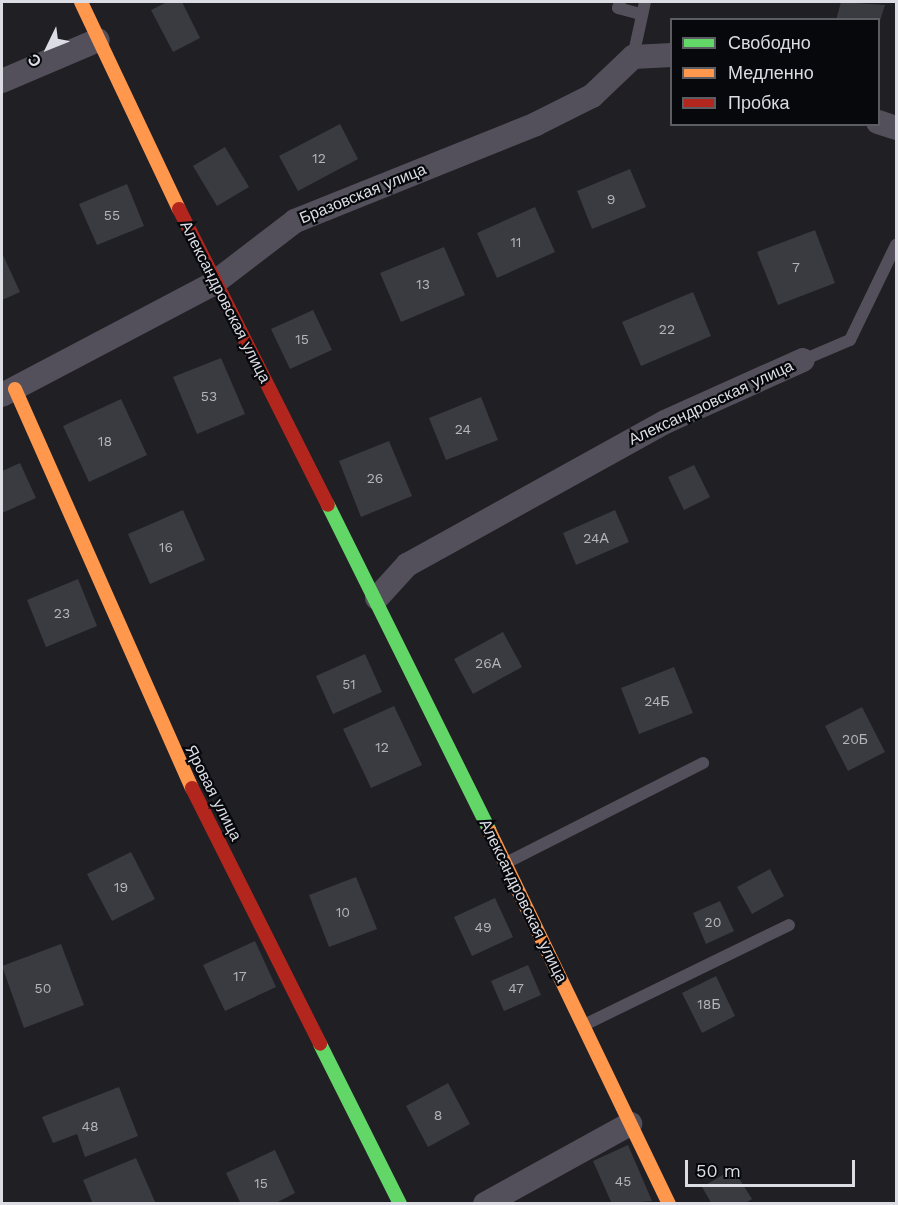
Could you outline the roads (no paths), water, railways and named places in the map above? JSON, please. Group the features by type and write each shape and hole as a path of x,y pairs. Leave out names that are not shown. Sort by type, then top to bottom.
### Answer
{"street":[{"name":"Александровская улица","path":"81,2 214,284 377,598 669,1203"},
{"path":"2,81 98,40"},
{"path":"633,57 670,55"},
{"name":"Бразовская улица","path":"8,392 214,284 295,221 536,124 592,96 633,57"},
{"path":"880,122 897,128"},
{"name":"Александровская улица","path":"377,598 407,565 665,422 803,360"},
{"name":"Яровая улица","path":"8,392 168,740 399,1203"},
{"path":"485,1203 630,1124"}],"lane":[{"path":"620,2 618,8 641,14"},
{"path":"633,57 645,2"},
{"path":"803,360 850,340 897,245"},
{"path":"505,863 703,763"},
{"path":"583,1026 789,925"}]}
